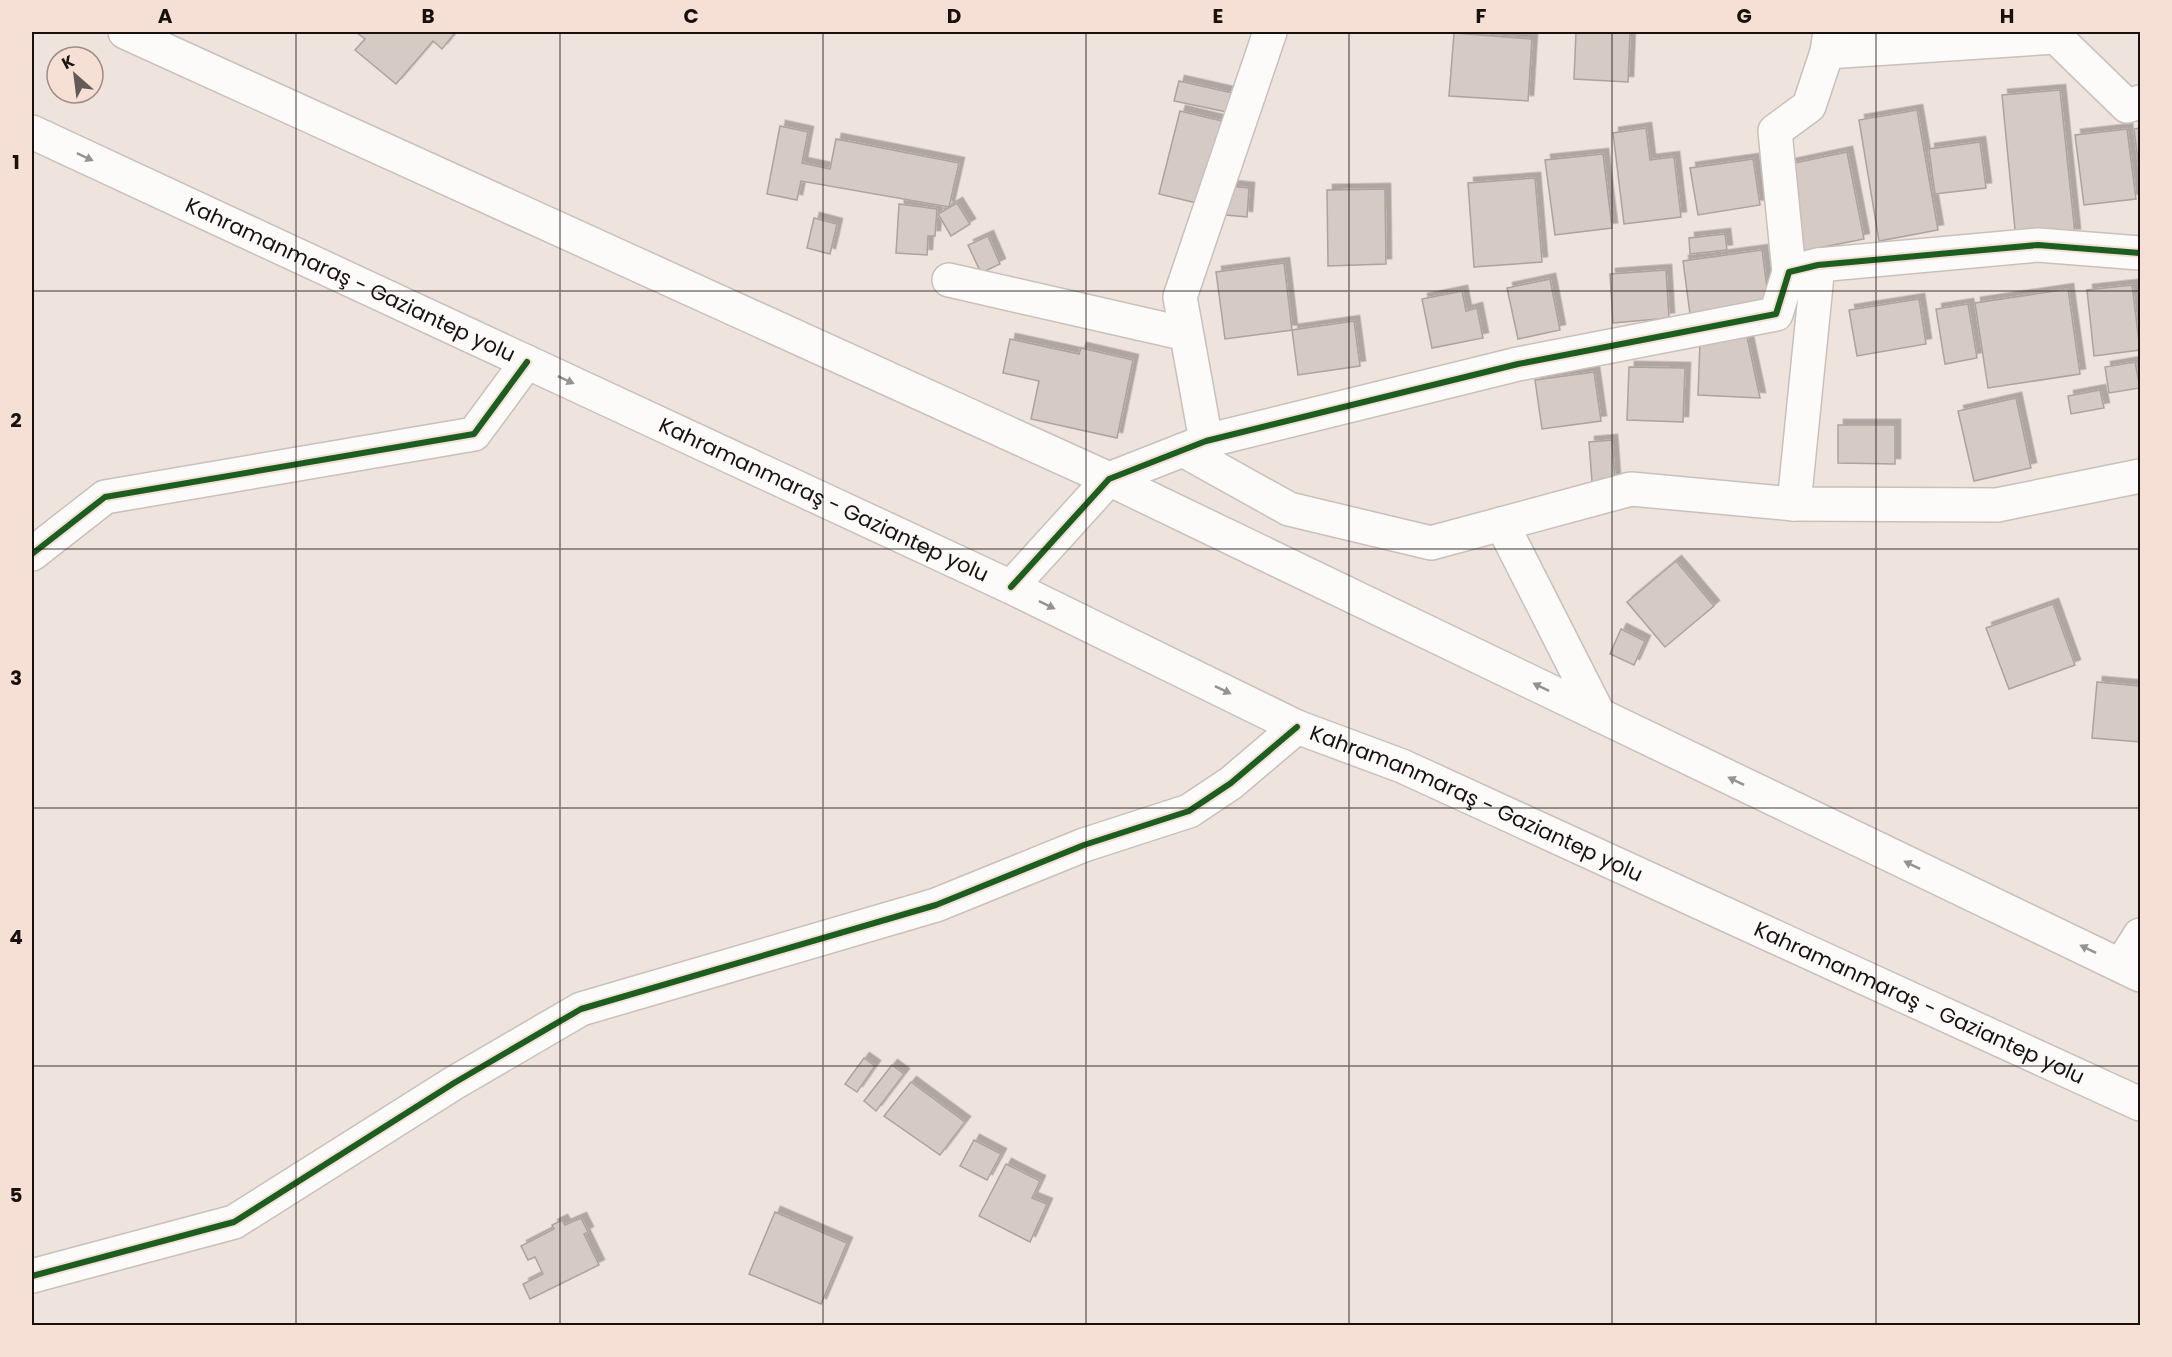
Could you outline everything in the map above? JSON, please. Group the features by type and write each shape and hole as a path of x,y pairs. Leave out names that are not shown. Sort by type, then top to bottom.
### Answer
{"main road":[{"path":"125,32 1109,479 2131,970 2140,935"},
{"path":"1194,445 1186,334 1180,297 1270,32"},
{"path":"1794,504 1803,269 1775,131 1809,106 1828,42 2056,37 2127,106 2140,102"},
{"name":"Kahramanmaraş - Gaziantep yolu","path":"32,132 1011,587 1297,727 1402,766 2140,1104"},
{"path":"1803,269 2038,245 2140,254"},
{"path":"1011,587 1109,479 1194,445 1518,364 1776,314 1803,269"},
{"path":"949,280 1186,334"},
{"path":"32,554 105,497 474,434 527,362"},
{"path":"1194,445 1289,510 1431,543 1631,489 1794,504 1997,505 2140,476"},
{"path":"1502,524 1599,715"},
{"path":"32,1276 234,1222 454,1083 581,1009 936,904 1084,845 1189,811 1231,783 1297,727"}],"building":[{"path":"356,32 451,32 454,34 442,49 433,41 396,84 355,50 365,39"},
{"path":"1576,32 1630,32 1628,82 1574,79"},
{"path":"1454,33 1532,39 1528,101 1449,96"},
{"path":"1179,81 1237,94 1232,113 1174,101"},
{"path":"2060,90 2075,234 2016,240 2002,95"},
{"path":"1917,110 1938,230 1879,241 1859,120"},
{"path":"1180,111 1226,122 1205,205 1159,194"},
{"path":"780,126 808,132 802,163 830,169 836,139 959,163 949,207 801,181 797,200 767,194"},
{"path":"1646,128 1650,160 1674,157 1681,217 1624,224 1613,133"},
{"path":"2140,128 2140,177 2134,129"},
{"path":"2127,129 2136,199 2084,205 2075,135"},
{"path":"1980,142 1986,188 1935,194 1929,149"},
{"path":"1847,152 1864,239 1798,252 1780,166"},
{"path":"1603,154 1612,228 1555,235 1545,160"},
{"path":"1753,159 1760,205 1698,215 1690,168"},
{"path":"1535,178 1542,262 1474,267 1468,183"},
{"path":"1229,186 1249,188 1247,217 1226,215"},
{"path":"1385,189 1386,264 1328,266 1327,190"},
{"path":"957,203 970,224 951,236 938,214"},
{"path":"899,204 937,209 935,236 928,236 927,255 896,253"},
{"path":"814,218 837,224 830,254 807,248"},
{"path":"1725,234 1727,250 1690,254 1689,238"},
{"path":"988,236 1000,264 981,273 968,245"},
{"path":"1762,250 1769,303 1690,314 1683,261"},
{"path":"1284,263 1292,330 1225,339 1216,272"},
{"path":"1666,270 1669,318 1613,323 1610,274"},
{"path":"1550,279 1560,330 1518,339 1507,288"},
{"path":"2132,285 2140,350 2094,356 2087,290"},
{"path":"2068,289 2080,374 1988,388 1975,303"},
{"path":"1462,291 1466,311 1477,308 1483,338 1432,348 1422,299"},
{"path":"1919,299 1926,344 1857,356 1849,310"},
{"path":"1968,304 1977,358 1945,364 1936,309"},
{"path":"1354,321 1360,366 1298,375 1292,330"},
{"path":"1746,332 1760,398 1698,395 1700,343"},
{"path":"1010,339 1079,354 1081,348 1133,360 1117,438 1031,419 1039,381 1003,373"},
{"path":"2135,362 2140,388 2109,393 2105,367"},
{"path":"1629,367 1685,368 1683,422 1627,420"},
{"path":"1594,372 1601,421 1542,429 1535,380"},
{"path":"2100,390 2104,408 2071,414 2068,396"},
{"path":"2016,398 2031,468 1974,481 1958,411"},
{"path":"1838,425 1895,425 1895,464 1838,463"},
{"path":"1612,440 1615,480 1592,482 1589,442"},
{"path":"1676,561 1714,606 1665,647 1627,602"},
{"path":"2053,604 2075,665 2009,689 1986,628"},
{"path":"1621,629 1645,641 1634,665 1610,654"},
{"path":"2097,682 2140,686 2140,742 2092,738"},
{"path":"864,1058 875,1066 857,1092 845,1084"},
{"path":"892,1065 904,1074 876,1111 864,1101"},
{"path":"911,1082 965,1122 940,1155 884,1116"},
{"path":"974,1140 1001,1154 987,1180 960,1166"},
{"path":"1006,1164 1040,1181 1032,1198 1047,1204 1030,1242 979,1216"},
{"path":"775,1212 847,1243 821,1304 749,1274"},
{"path":"581,1218 588,1232 584,1234 599,1265 530,1299 523,1284 543,1274 535,1257 528,1260 521,1246 554,1229 552,1225 562,1220 565,1225"}],"cycle path":[{"path":"1011,587 1109,479 1206,441 1518,364 1776,314 1789,272 1818,265 2038,245 2140,253"},
{"path":"32,554 105,497 474,434 527,362"},
{"path":"32,1276 234,1222 454,1083 581,1009 936,905 1084,845 1189,811 1231,783 1297,727"}]}
